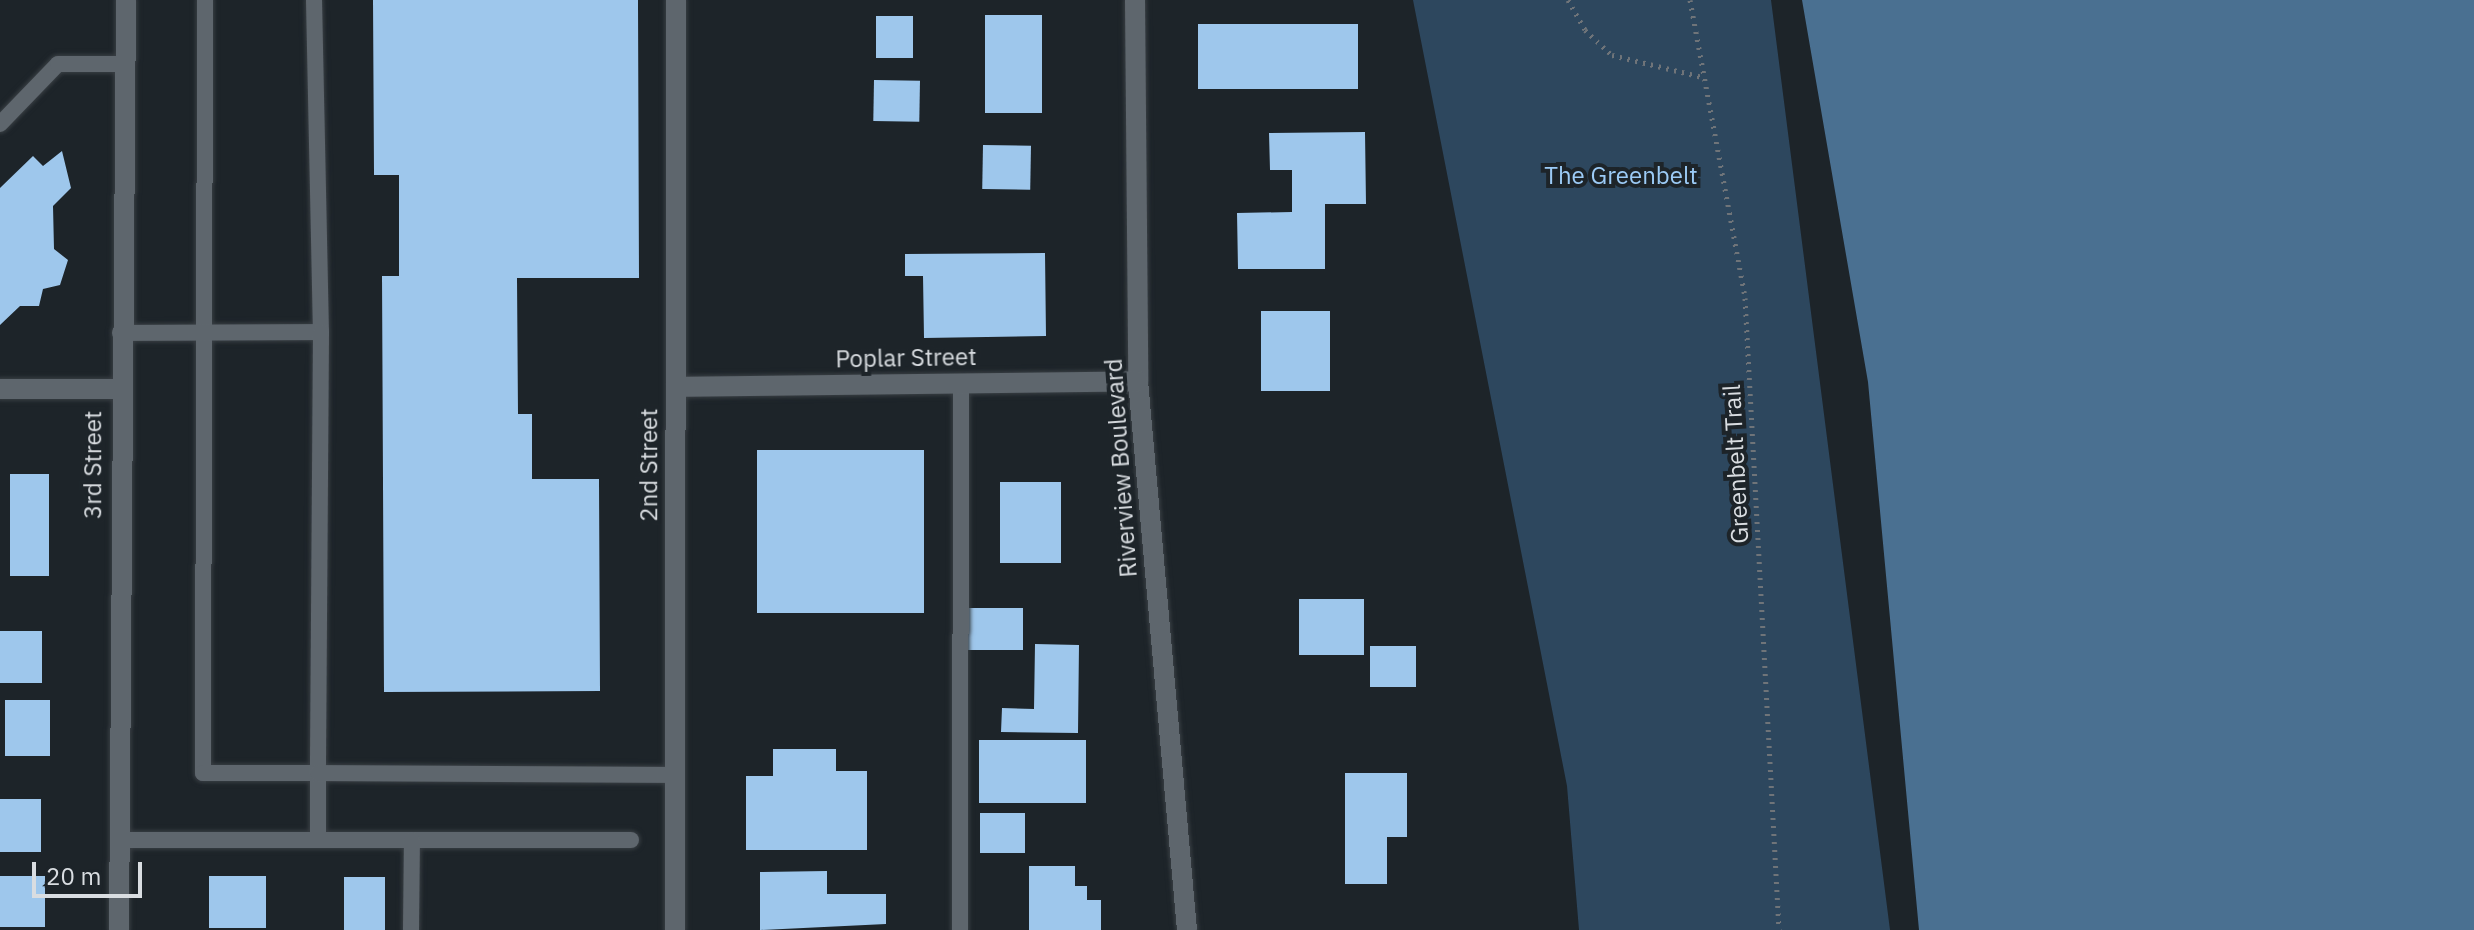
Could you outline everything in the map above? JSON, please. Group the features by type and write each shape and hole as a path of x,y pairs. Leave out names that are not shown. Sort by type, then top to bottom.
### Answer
{"street":[{"name":"3rd Street","path":"119,930 119,389 126,0"},
{"name":"2nd Street","path":"675,930 676,0"},
{"name":"Riverview Boulevard","path":"1135,0 1138,381 1187,930"},
{"name":"Poplar Street","path":"676,387 1138,381"},
{"path":"0,389 119,389"}],"lane":[{"path":"205,0 203,773 675,775"},
{"path":"314,0 321,332 318,840"},
{"path":"0,124 58,64 124,64"},
{"path":"120,333 321,332"},
{"path":"960,930 961,384"},
{"path":"119,840 631,840"},
{"path":"411,930 412,840"}],"path":[{"path":"1568,0 1585,30 1612,55 1702,77"},
{"name":"Greenbelt Trail","path":"1690,0 1745,298 1779,930"}],"green space":[{"name":"The Greenbelt","path":"1413,0 1771,0 1890,930 1579,930 1567,786"}],"shaded area":[{"path":"1802,0 2474,0 2474,930 1919,930 1868,382"}],"building":[{"path":"373,0 638,0 639,278 517,278 518,414 532,414 532,479 599,479 600,691 384,692 382,276 399,276 399,175 374,175"},
{"path":"985,15 1042,15 1042,113 985,113"},
{"path":"876,16 913,16 913,58 876,58"},
{"path":"1198,24 1358,24 1358,89 1198,89"},
{"path":"874,80 920,81 919,122 873,121"},
{"path":"1365,132 1366,204 1325,204 1325,269 1238,269 1237,213 1292,212 1292,170 1270,170 1269,133"},
{"path":"983,145 1031,146 1030,190 982,189"},
{"path":"62,151 71,188 53,206 54,249 68,260 60,285 43,289 39,306 20,306 0,325 0,188 33,156 43,166"},
{"path":"1045,253 1046,336 924,338 923,276 905,276 905,254"},
{"path":"1261,311 1330,311 1330,391 1261,391"},
{"path":"757,450 924,450 924,613 757,613"},
{"path":"10,474 49,474 49,576 10,576"},
{"path":"1000,482 1061,482 1061,563 1000,563"},
{"path":"1299,599 1364,599 1364,655 1299,655"},
{"path":"967,608 1023,608 1023,650 967,650"},
{"path":"0,631 42,631 42,683 0,683"},
{"path":"1035,644 1079,645 1078,733 1001,732 1002,708 1034,709"},
{"path":"1370,646 1416,646 1416,687 1370,687"},
{"path":"5,700 50,700 50,756 5,756"},
{"path":"979,740 1086,740 1086,803 979,803"},
{"path":"773,749 836,749 836,771 867,771 867,850 746,850 746,776 773,776"},
{"path":"1345,773 1407,773 1407,837 1387,837 1387,884 1345,884"},
{"path":"0,799 41,799 41,852 0,852"},
{"path":"980,813 1025,813 1025,853 980,853"},
{"path":"1029,866 1075,866 1075,886 1087,886 1087,900 1101,900 1101,930 1029,930"},
{"path":"827,871 827,894 886,894 886,924 760,930 760,872"},
{"path":"0,876 45,876 45,927 0,927"},
{"path":"209,876 266,876 266,928 209,928"},
{"path":"344,877 385,877 385,930 344,930"}]}
